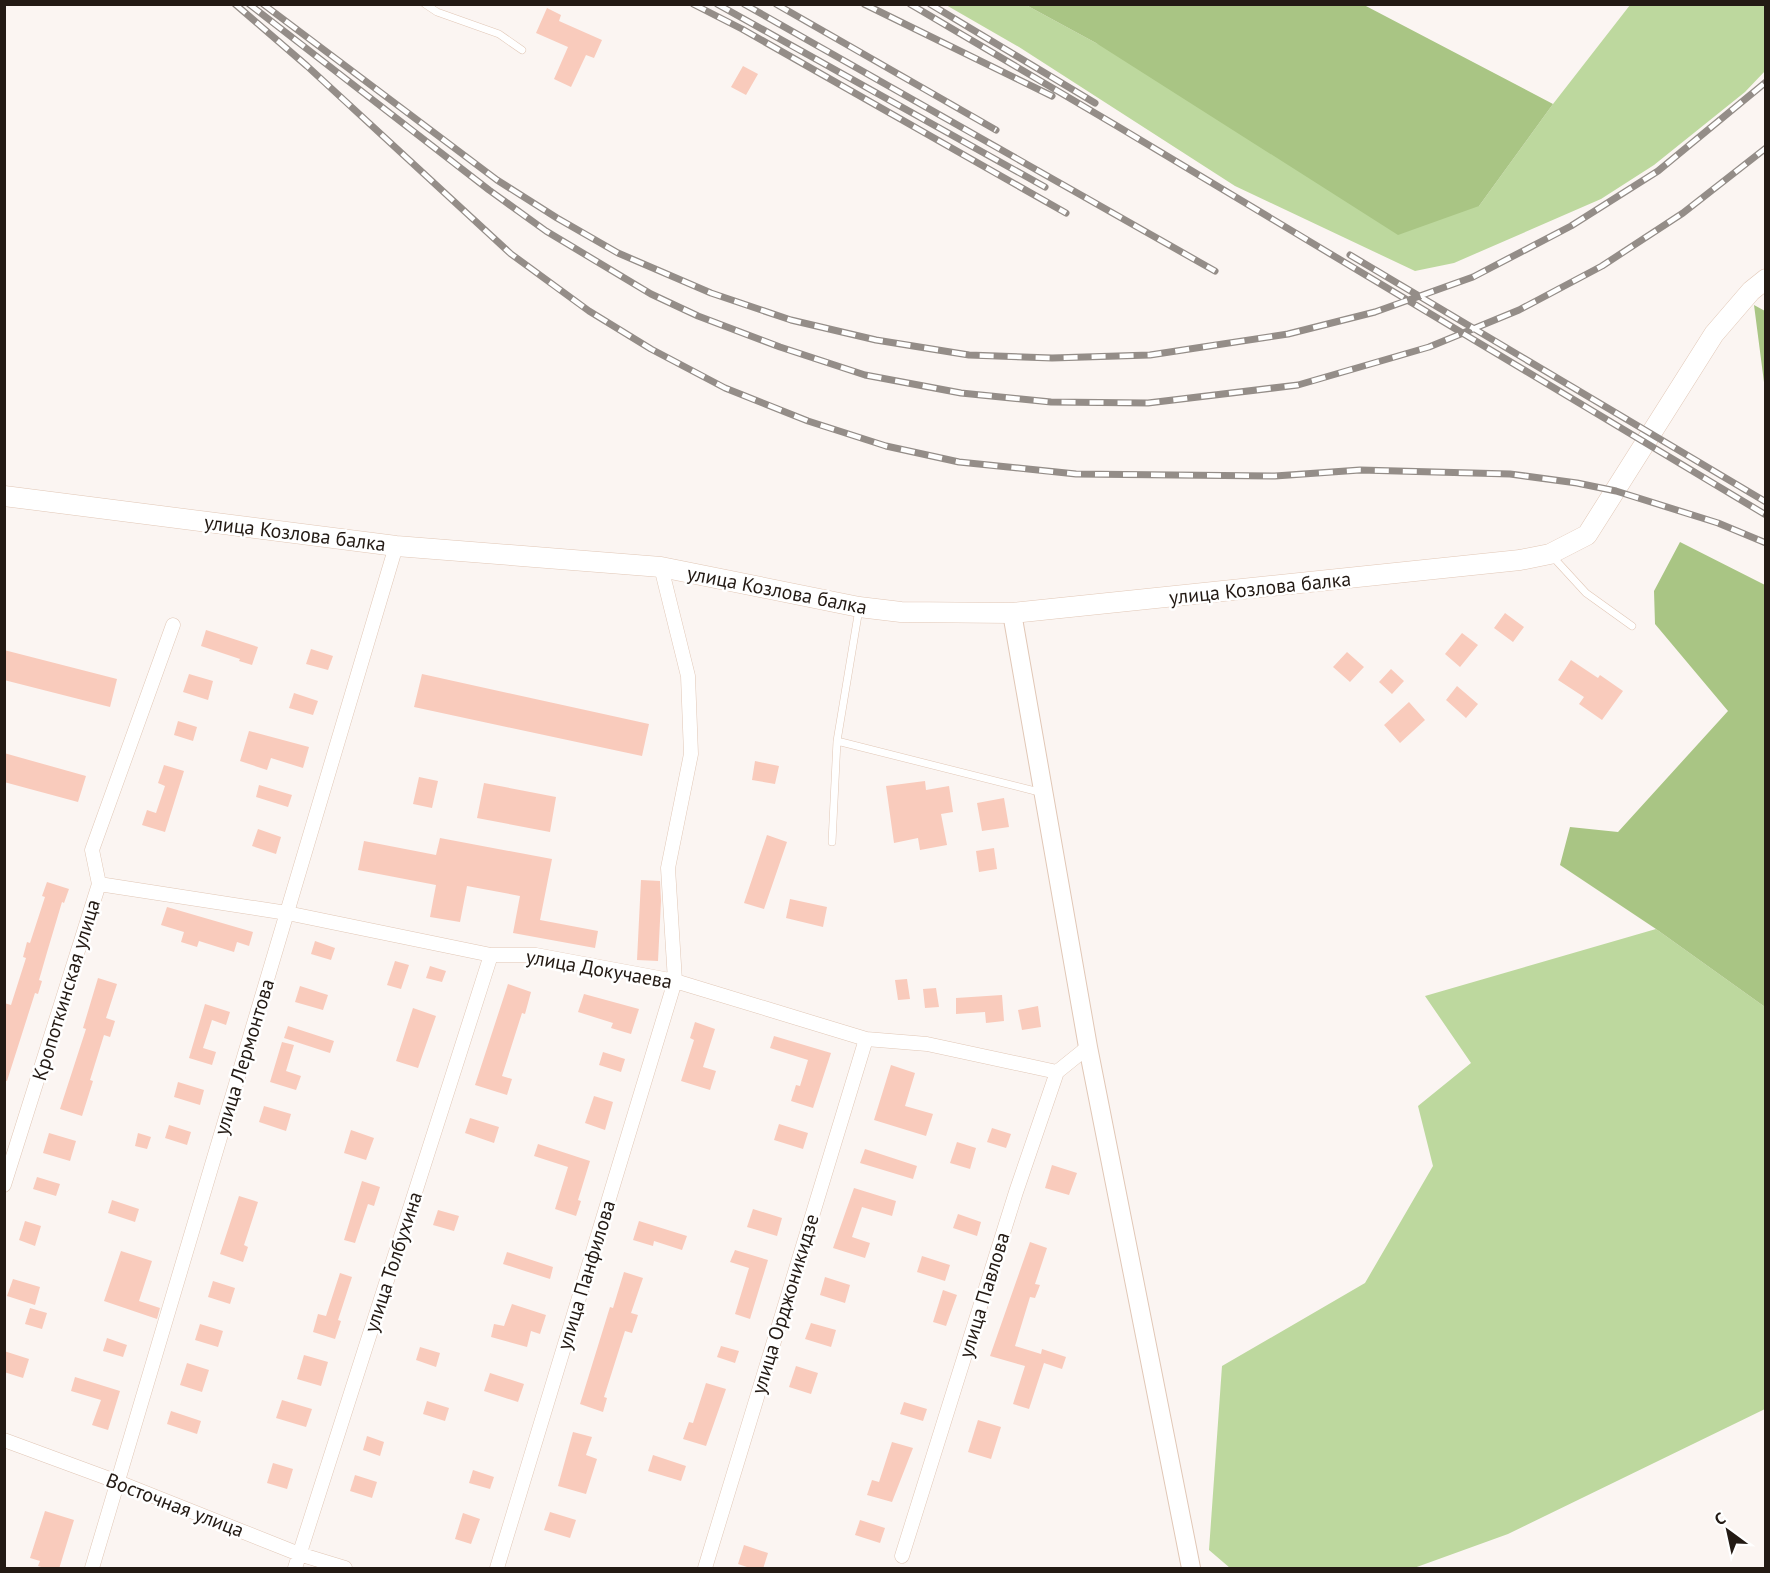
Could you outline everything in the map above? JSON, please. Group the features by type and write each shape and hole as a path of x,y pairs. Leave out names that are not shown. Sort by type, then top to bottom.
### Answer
{"main road":[{"name":"улица Козлова балка","path":"4,496 396,546 661,567 859,607 901,612 1012,614 1508,562 1550,554 1587,535 1714,334 1758,285"}],"street":[{"name":"улица Лермонтова","path":"92,1569 396,546"},
{"path":"661,567 688,676 691,754 668,868 675,981"},
{"path":"1012,614 1088,1047 1191,1569"},
{"name":"Кропоткинская улица","path":"4,1185 99,884 92,850 173,625"},
{"name":"улица Докучаева","path":"99,884 287,913 491,955 536,955 675,981 866,1039 927,1044 1057,1072"},
{"name":"улица Толбухина","path":"295,1569 491,955"},
{"name":"улица Панфилова","path":"497,1569 675,981"},
{"name":"улица Орджоникидзе","path":"705,1569 866,1039"},
{"path":"1057,1072 1088,1047"},
{"name":"улица Павлова","path":"902,1556 1016,1192 1057,1072"},
{"name":"Восточная улица","path":"4,1440 118,1482 299,1554 345,1569"}],"lane":[{"path":"425,4 437,12 499,34 522,50"},
{"path":"1550,554 1586,592 1632,626"},
{"path":"832,842 837,741 859,607"},
{"path":"837,741 1044,793"}],"green space":[{"path":"946,5 1026,5 1096,43 1479,206 1553,104 1630,5 1765,5 1765,71 1745,92 1654,165 1601,199 1454,263 1415,271 1235,186 1019,47"},
{"path":"1026,5 1364,5 1553,104 1479,206 1398,235 1096,43"},
{"path":"1754,305 1765,311 1765,390"},
{"path":"1680,542 1765,585 1765,1007 1656,929 1560,865 1570,827 1618,832 1728,711 1655,624 1654,591"},
{"path":"1656,929 1765,1007 1765,1409 1508,1534 1414,1568 1230,1568 1209,1550 1222,1366 1365,1283 1433,1166 1418,1106 1471,1063 1425,996"}],"building":[{"path":"547,8 561,15 559,21 602,40 594,58 586,55 571,87 554,79 568,47 536,33"},
{"path":"743,66 758,74 746,95 731,87"},
{"path":"1505,613 1524,627 1513,642 1494,628"},
{"path":"206,630 258,647 252,665 201,646"},
{"path":"1462,633 1478,645 1460,667 1445,654"},
{"path":"311,649 333,656 328,670 306,664"},
{"path":"4,650 117,679 110,707 4,680"},
{"path":"1347,652 1364,667 1350,682 1333,667"},
{"path":"1571,660 1598,678 1600,675 1623,691 1602,720 1579,704 1584,697 1558,680"},
{"path":"1391,669 1404,681 1392,694 1379,682"},
{"path":"189,674 213,681 208,700 183,692"},
{"path":"422,674 649,724 642,756 414,707"},
{"path":"1457,686 1478,704 1466,718 1446,700"},
{"path":"294,693 318,701 313,715 289,708"},
{"path":"1409,702 1425,720 1400,743 1384,725"},
{"path":"178,721 197,727 193,741 174,735"},
{"path":"249,731 309,747 303,768 271,758 267,770 240,761"},
{"path":"4,753 86,776 78,802 4,782"},
{"path":"755,761 779,766 775,784 752,780"},
{"path":"164,765 184,771 165,832 142,825 147,810 156,813 165,786 158,783"},
{"path":"419,777 438,781 432,808 413,804"},
{"path":"925,781 926,790 949,786 953,812 941,814 947,845 920,850 918,838 894,843 886,786"},
{"path":"484,783 556,797 550,832 477,818"},
{"path":"259,785 292,795 288,807 256,797"},
{"path":"1004,798 1009,827 982,831 977,803"},
{"path":"258,829 281,837 276,854 252,846"},
{"path":"767,835 787,842 764,909 744,903"},
{"path":"440,838 552,859 540,920 598,931 595,948 513,933 520,896 467,886 460,922 430,917 436,885 358,870 364,841 436,855"},
{"path":"994,848 997,869 979,872 976,851"},
{"path":"641,880 660,881 658,961 637,960"},
{"path":"47,882 69,889 64,903 62,902 48,949 39,980 42,981 38,994 35,993 7,1081 4,1080 4,1003 11,1005 26,958 23,957 27,942 30,943 45,897 42,896"},
{"path":"790,899 827,907 823,927 786,918"},
{"path":"167,907 253,932 249,946 237,942 234,952 199,941 197,947 181,942 184,932 161,925"},
{"path":"315,941 335,948 331,960 311,954"},
{"path":"395,961 409,965 401,989 387,985"},
{"path":"430,966 446,971 442,982 426,978"},
{"path":"98,978 117,984 106,1018 115,1021 110,1037 104,1035 82,1116 60,1109 86,1029 83,1028"},
{"path":"907,979 910,999 898,1000 895,980"},
{"path":"508,984 531,992 502,1076 512,1079 507,1095 475,1085"},
{"path":"300,986 328,995 323,1010 295,1002"},
{"path":"936,988 939,1007 925,1008 923,989"},
{"path":"584,994 639,1009 631,1034 611,1028 613,1023 578,1012"},
{"path":"1002,995 1004,1021 986,1023 985,1012 956,1014 956,998"},
{"path":"205,1004 230,1012 226,1025 212,1020 203,1048 216,1052 212,1065 189,1058"},
{"path":"1038,1006 1041,1027 1022,1030 1018,1010"},
{"path":"413,1008 436,1016 418,1068 396,1061"},
{"path":"695,1022 715,1029 703,1067 716,1071 710,1090 681,1081 694,1040 690,1038"},
{"path":"288,1026 334,1041 330,1053 284,1038"},
{"path":"774,1036 831,1053 813,1108 791,1101 796,1085 800,1086 808,1060 770,1048"},
{"path":"282,1042 294,1045 286,1071 301,1076 296,1090 270,1082"},
{"path":"603,1052 625,1059 621,1072 599,1065"},
{"path":"891,1065 915,1073 905,1106 933,1114 926,1136 874,1120"},
{"path":"178,1082 204,1090 200,1105 174,1097"},
{"path":"594,1096 613,1102 605,1130 585,1123"},
{"path":"264,1106 291,1114 286,1131 259,1122"},
{"path":"470,1118 499,1127 494,1143 465,1133"},
{"path":"779,1124 808,1133 803,1149 774,1140"},
{"path":"169,1125 191,1132 187,1145 165,1138"},
{"path":"992,1128 1011,1134 1006,1148 987,1142"},
{"path":"351,1130 374,1138 366,1160 344,1153"},
{"path":"49,1133 76,1141 70,1161 43,1153"},
{"path":"138,1133 151,1137 147,1149 135,1146"},
{"path":"957,1142 976,1148 970,1169 950,1163"},
{"path":"538,1144 590,1161 578,1200 581,1201 576,1216 555,1209 568,1167 534,1156"},
{"path":"865,1149 917,1166 913,1179 860,1163"},
{"path":"1052,1165 1077,1173 1069,1195 1045,1188"},
{"path":"37,1177 60,1184 56,1196 33,1189"},
{"path":"362,1181 380,1187 374,1206 368,1204 355,1243 344,1240"},
{"path":"854,1188 896,1201 892,1216 862,1207 852,1237 870,1243 865,1258 833,1248"},
{"path":"239,1196 258,1202 244,1245 248,1247 243,1262 220,1254"},
{"path":"112,1200 139,1209 135,1222 108,1213"},
{"path":"753,1209 782,1218 777,1236 747,1227"},
{"path":"438,1210 459,1216 454,1231 433,1225"},
{"path":"958,1214 981,1222 977,1236 953,1228"},
{"path":"25,1221 41,1226 35,1246 19,1240"},
{"path":"639,1221 687,1236 682,1250 654,1241 653,1246 633,1240"},
{"path":"1030,1242 1047,1248 1035,1284 1040,1285 1035,1298 1030,1297 1015,1346 1041,1354 1042,1349 1066,1357 1062,1369 1044,1363 1029,1409 1013,1404 1025,1366 990,1356"},
{"path":"735,1250 768,1260 750,1319 735,1314 749,1268 730,1262"},
{"path":"121,1251 152,1261 139,1301 160,1308 157,1319 104,1301"},
{"path":"507,1252 553,1267 550,1279 503,1264"},
{"path":"922,1256 950,1265 945,1281 917,1272"},
{"path":"624,1272 643,1278 631,1313 638,1315 632,1333 625,1331 604,1397 607,1398 603,1412 580,1404 610,1307 613,1308"},
{"path":"340,1273 352,1277 338,1320 341,1321 335,1339 313,1332 318,1314 326,1316"},
{"path":"825,1277 850,1285 845,1303 820,1295"},
{"path":"13,1279 40,1287 35,1305 7,1296"},
{"path":"213,1281 235,1288 230,1304 208,1297"},
{"path":"943,1290 957,1295 946,1326 933,1322"},
{"path":"512,1304 546,1315 540,1334 531,1331 527,1347 491,1337 494,1324 504,1326"},
{"path":"30,1308 47,1313 42,1329 25,1324"},
{"path":"811,1323 836,1330 831,1347 805,1339"},
{"path":"200,1324 223,1331 218,1347 195,1340"},
{"path":"107,1338 127,1345 123,1357 103,1351"},
{"path":"721,1346 739,1351 735,1363 717,1357"},
{"path":"420,1347 440,1353 436,1367 416,1360"},
{"path":"4,1351 29,1359 23,1378 4,1372"},
{"path":"304,1355 328,1362 321,1386 297,1379"},
{"path":"187,1363 209,1370 202,1392 180,1385"},
{"path":"796,1366 818,1373 811,1394 789,1387"},
{"path":"490,1373 524,1384 518,1402 484,1391"},
{"path":"75,1377 120,1391 108,1430 92,1425 101,1400 71,1391"},
{"path":"706,1383 726,1389 706,1446 683,1439 689,1422 693,1423"},
{"path":"282,1400 312,1409 306,1427 276,1418"},
{"path":"427,1401 449,1408 445,1421 423,1414"},
{"path":"904,1402 927,1409 923,1421 900,1414"},
{"path":"171,1411 201,1421 197,1434 167,1424"},
{"path":"978,1420 1001,1427 991,1459 968,1452"},
{"path":"573,1432 592,1437 586,1455 597,1459 586,1494 558,1486"},
{"path":"367,1436 384,1442 380,1456 363,1450"},
{"path":"892,1442 913,1448 892,1502 867,1495 872,1480 879,1482"},
{"path":"653,1455 686,1466 681,1481 648,1471"},
{"path":"273,1463 293,1469 287,1489 267,1483"},
{"path":"473,1470 494,1477 490,1489 469,1483"},
{"path":"355,1475 377,1482 372,1498 350,1491"},
{"path":"45,1511 74,1520 59,1569 38,1566 40,1561 30,1558"},
{"path":"550,1512 576,1520 570,1538 544,1530"},
{"path":"463,1513 480,1519 471,1544 455,1539"},
{"path":"860,1520 885,1528 880,1543 855,1535"},
{"path":"744,1545 768,1553 763,1569 753,1569 738,1564"}],"railway":[{"path":"235,4 307,66 511,254 589,311 651,349 725,388 808,421 886,446 959,462 1076,474 1275,476 1360,470 1510,474 1616,491 1718,523 1766,543"},
{"path":"249,4 489,190 546,231 651,294 698,316 780,347 865,375 961,393 1051,402 1148,403 1298,385 1429,347 1519,310 1602,266 1683,213 1766,148"},
{"path":"263,4 497,180 618,253 711,293 791,320 876,340 969,355 1052,358 1150,355 1288,334 1375,312 1473,277 1571,226 1658,171 1766,82"},
{"path":"693,4 742,29 1066,213"},
{"path":"717,4 1045,187"},
{"path":"744,4 1215,271"},
{"path":"776,4 996,130"},
{"path":"864,4 1052,96"},
{"path":"910,4 1766,515"},
{"path":"930,4 1095,103"},
{"path":"1350,255 1766,502"}]}
